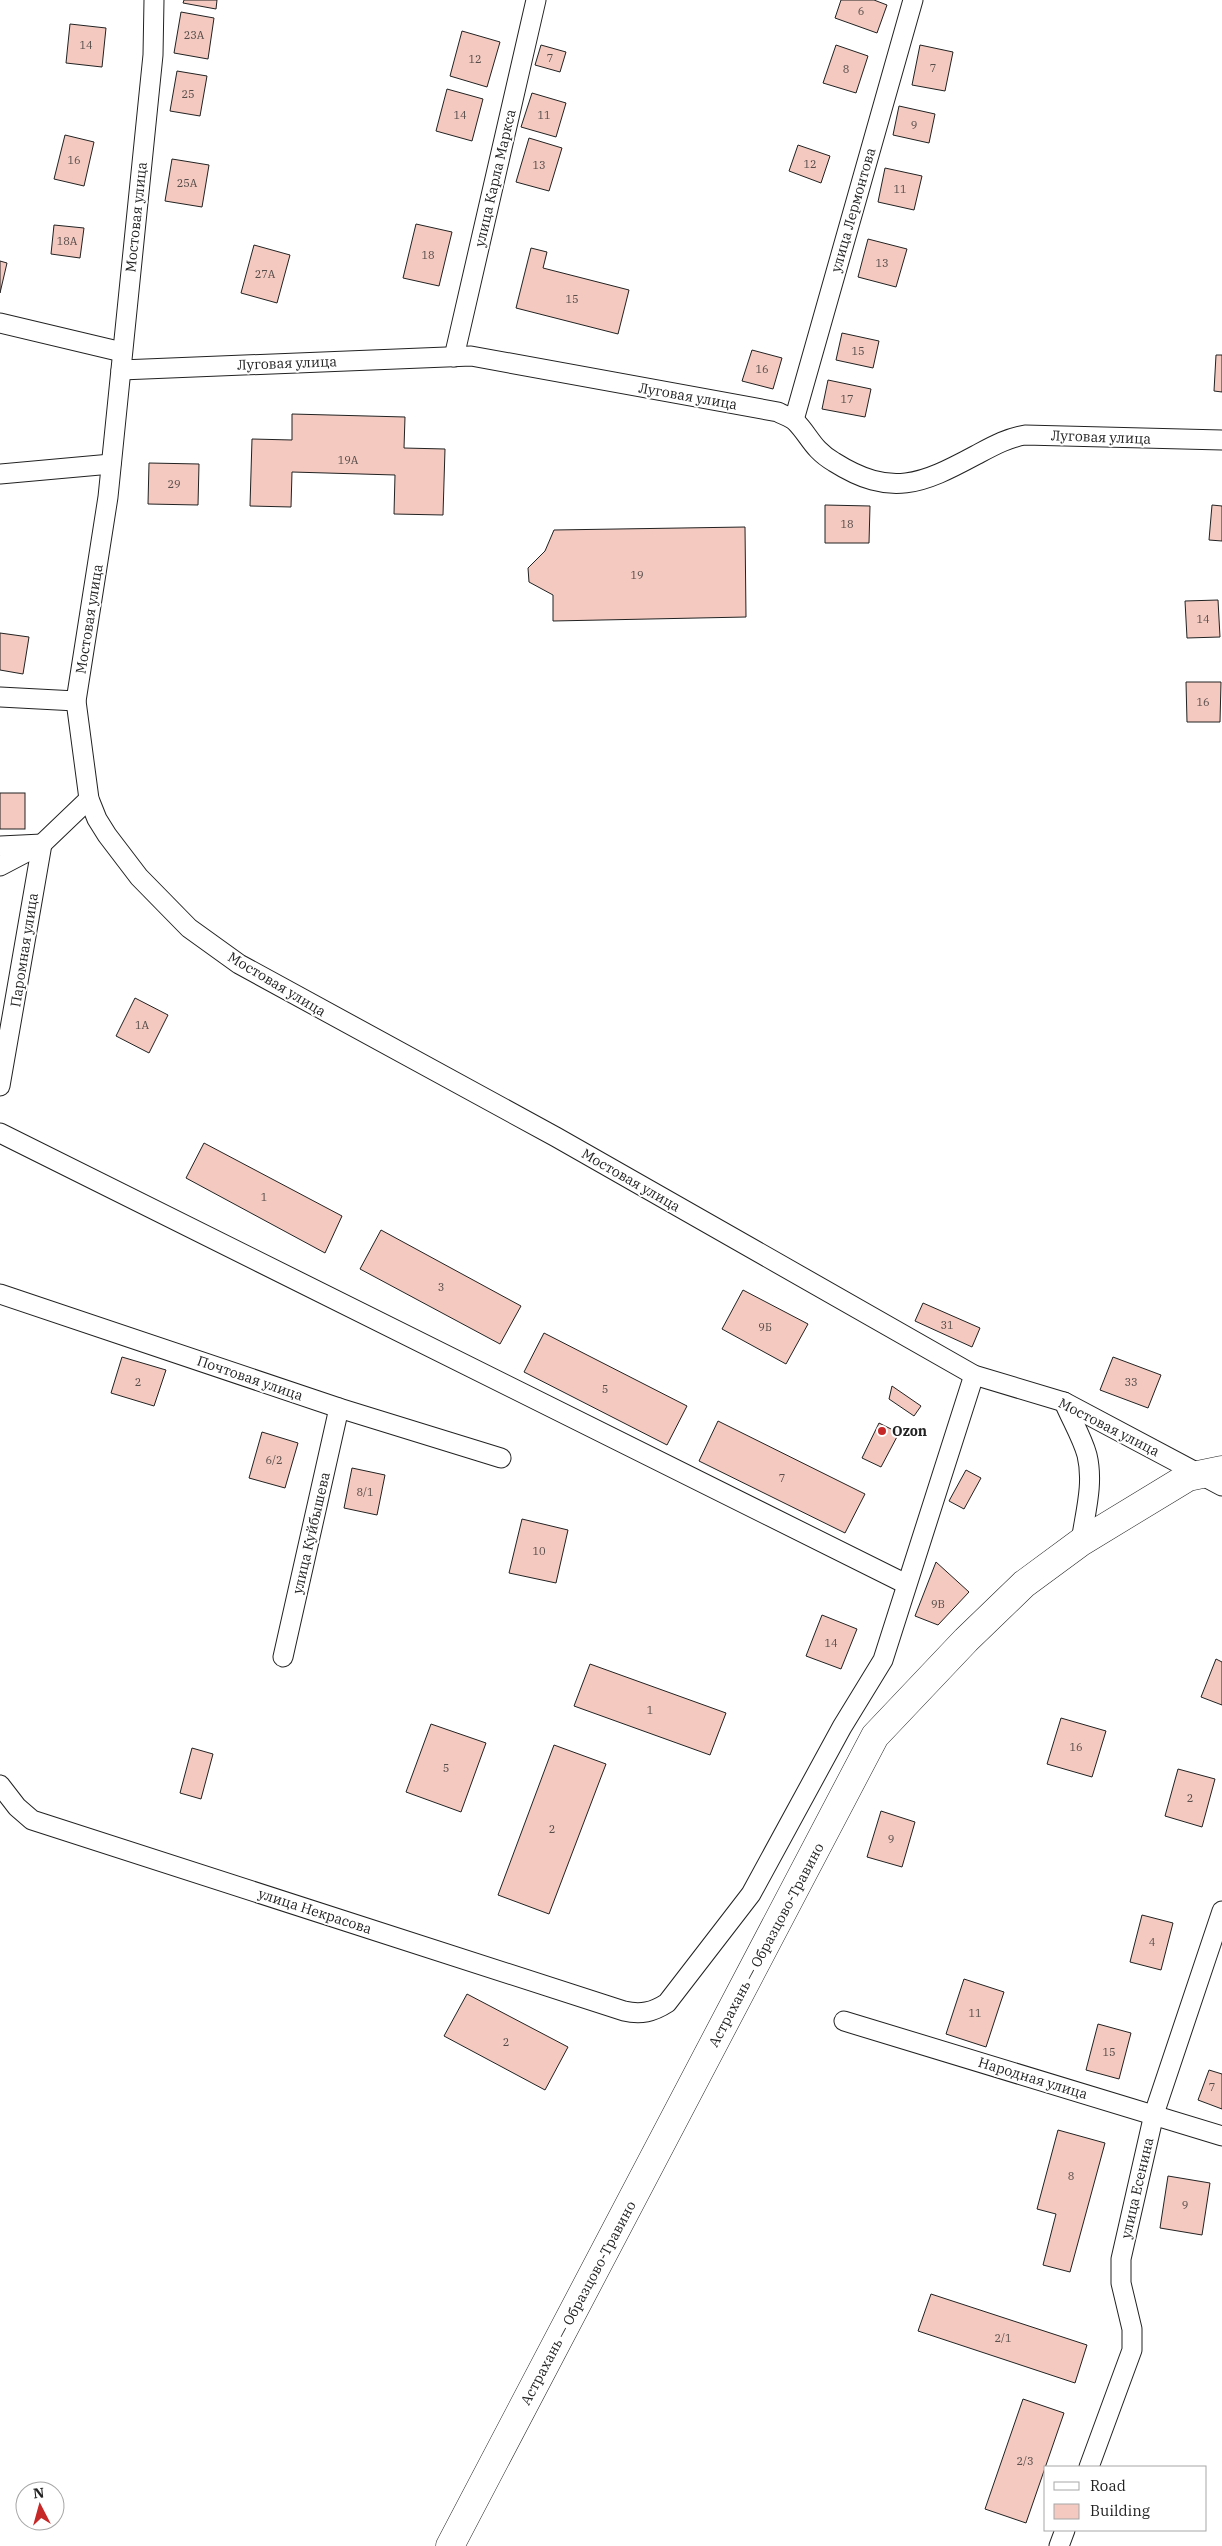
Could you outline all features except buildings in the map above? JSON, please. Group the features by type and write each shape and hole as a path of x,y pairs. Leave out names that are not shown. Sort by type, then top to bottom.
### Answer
{"street":[{"name":"Мостовая улица","path":"154,0 153,54 111,464 76,701 89,799 102,827 139,877 190,928 239,964 565,1142 974,1375 1064,1402 1215,1477"},
{"name":"улица Карла Маркса","path":"454,357 536,0"},
{"name":"улица Лермонтова","path":"794,420 912,0"},
{"name":"Луговая улица","path":"0,323 122,361 471,356 778,412 794,420 815,449 834,463 884,483 912,483 936,476 1008,438 1026,434 1222,440"},
{"path":"0,474 111,464"},
{"path":"0,697 76,701"},
{"path":"0,866 42,844 89,799"},
{"path":"0,846 42,844"},
{"name":"Паромная улица","path":"0,1086 42,844"},
{"path":"0,1133 906,1584 974,1375"},
{"name":"Почтовая улица","path":"0,1294 339,1408 501,1458"},
{"path":"1064,1402 1086,1453 1090,1471 1090,1489 1080,1542"},
{"name":"улица Куйбышева","path":"283,1657 339,1408"},
{"name":"Астрахань — Образцово-Травино","path":"450,2546 876,1736 966,1640 1024,1584 1080,1542 1188,1477 1215,1477"},
{"name":"улица Некрасова","path":"0,1784 17,1807 32,1820 624,2011 645,2013 667,2003 751,1894 842,1727 883,1660 906,1584"},
{"name":"улица Есенина","path":"1088,2466 1132,2350 1132,2329 1121,2283 1121,2259 1154,2114 1222,1911"},
{"name":"Народная улица","path":"844,2021 1222,2136"},
{"path":"1059,2546 1066,2531"}],"place":[{"name":"Ozon","path":"882,1431"}]}
